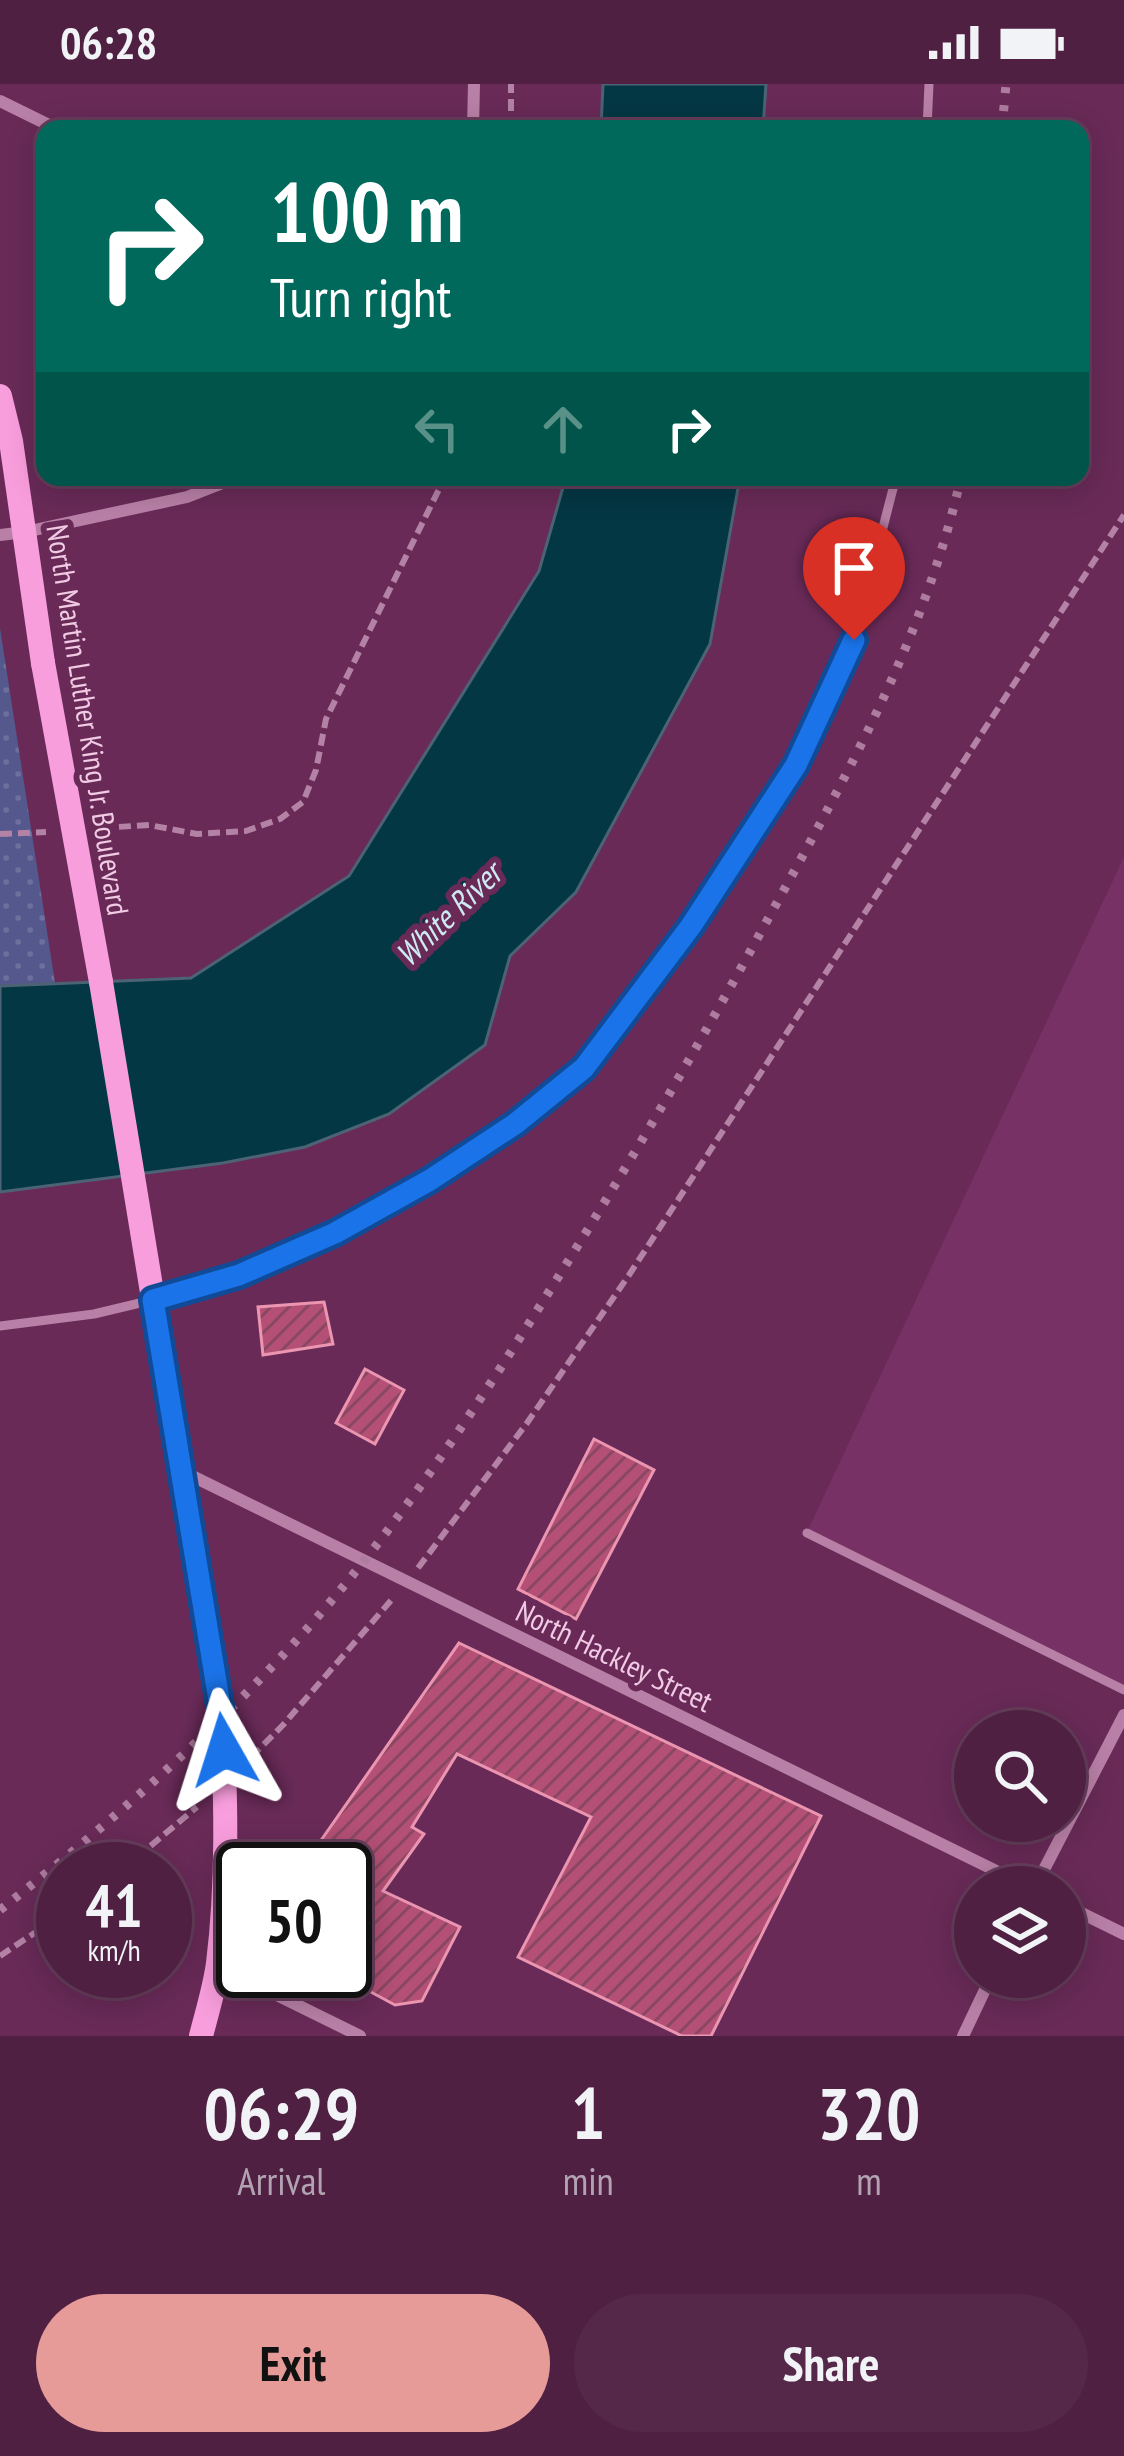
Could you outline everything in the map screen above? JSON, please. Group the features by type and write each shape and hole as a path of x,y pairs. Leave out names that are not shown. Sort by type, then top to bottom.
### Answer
{"main road":[{"name":"North Martin Luther King Jr. Boulevard","path":"0,396 11,441 13,533 43,663 100,982 222,1718 224,1842"},
{"name":"North Martin Luther King Jr. Boulevard","path":"201,2036 216,1974"}],"street":[{"path":"473,120 474,84"},
{"path":"0,101 39,120"},
{"path":"13,533 187,497 215,486"},
{"name":"North Hackley Street","path":"179,1470 989,1866"},
{"path":"1043,1866 1124,1715"},
{"path":"1086,1915 1124,1934"},
{"path":"283,1998 360,2036"},
{"path":"963,2036 981,1998"}],"lane":[{"path":"927,120 929,84"},
{"path":"0,1326 94,1314 152,1288 239,1275 335,1233 430,1180 515,1124 584,1068 691,926 796,765 854,640 894,486"},
{"path":"807,1532 1124,1690"}],"path":[{"path":"511,84 511,120"},
{"path":"88,829 149,825 197,834 246,831 280,819 303,802 316,770 326,719 441,486"},
{"path":"258,1750 407,1582 527,1424 1124,515"},
{"path":"0,835 50,831"},
{"path":"156,1842 167,1833"},
{"path":"0,1956 36,1933"}],"shaded area":[{"path":"0,628 55,983 0,985"},
{"path":"1124,857 1124,1690 807,1532"}],"water":[{"path":"603,84 766,84 764,120 601,120"},
{"name":"White River","path":"563,486 738,486 710,644 576,892 510,956 485,1045 389,1114 305,1147 223,1163 0,1192 0,986 191,978 349,876 539,571"}],"building":[{"path":"324,1302 333,1344 263,1355 258,1307"},
{"path":"365,1369 404,1390 375,1444 336,1423"},
{"path":"594,1439 654,1470 576,1619 518,1589"},
{"path":"459,1643 821,1816 711,2036 682,2036 518,1957 591,1817 457,1754 412,1827 424,1834 383,1891 460,1927 422,2001 395,2005 372,1993 372,1842 320,1842"}],"railway":[{"path":"1003,120 1006,84"},
{"path":"0,1910 83,1843 240,1700 376,1545 464,1424 654,1120 847,772 902,657 959,486"}],"route":[{"path":"224,1750 153,1300 239,1275 335,1233 430,1180 515,1124 584,1068 691,926 796,765 854,640"}]}
